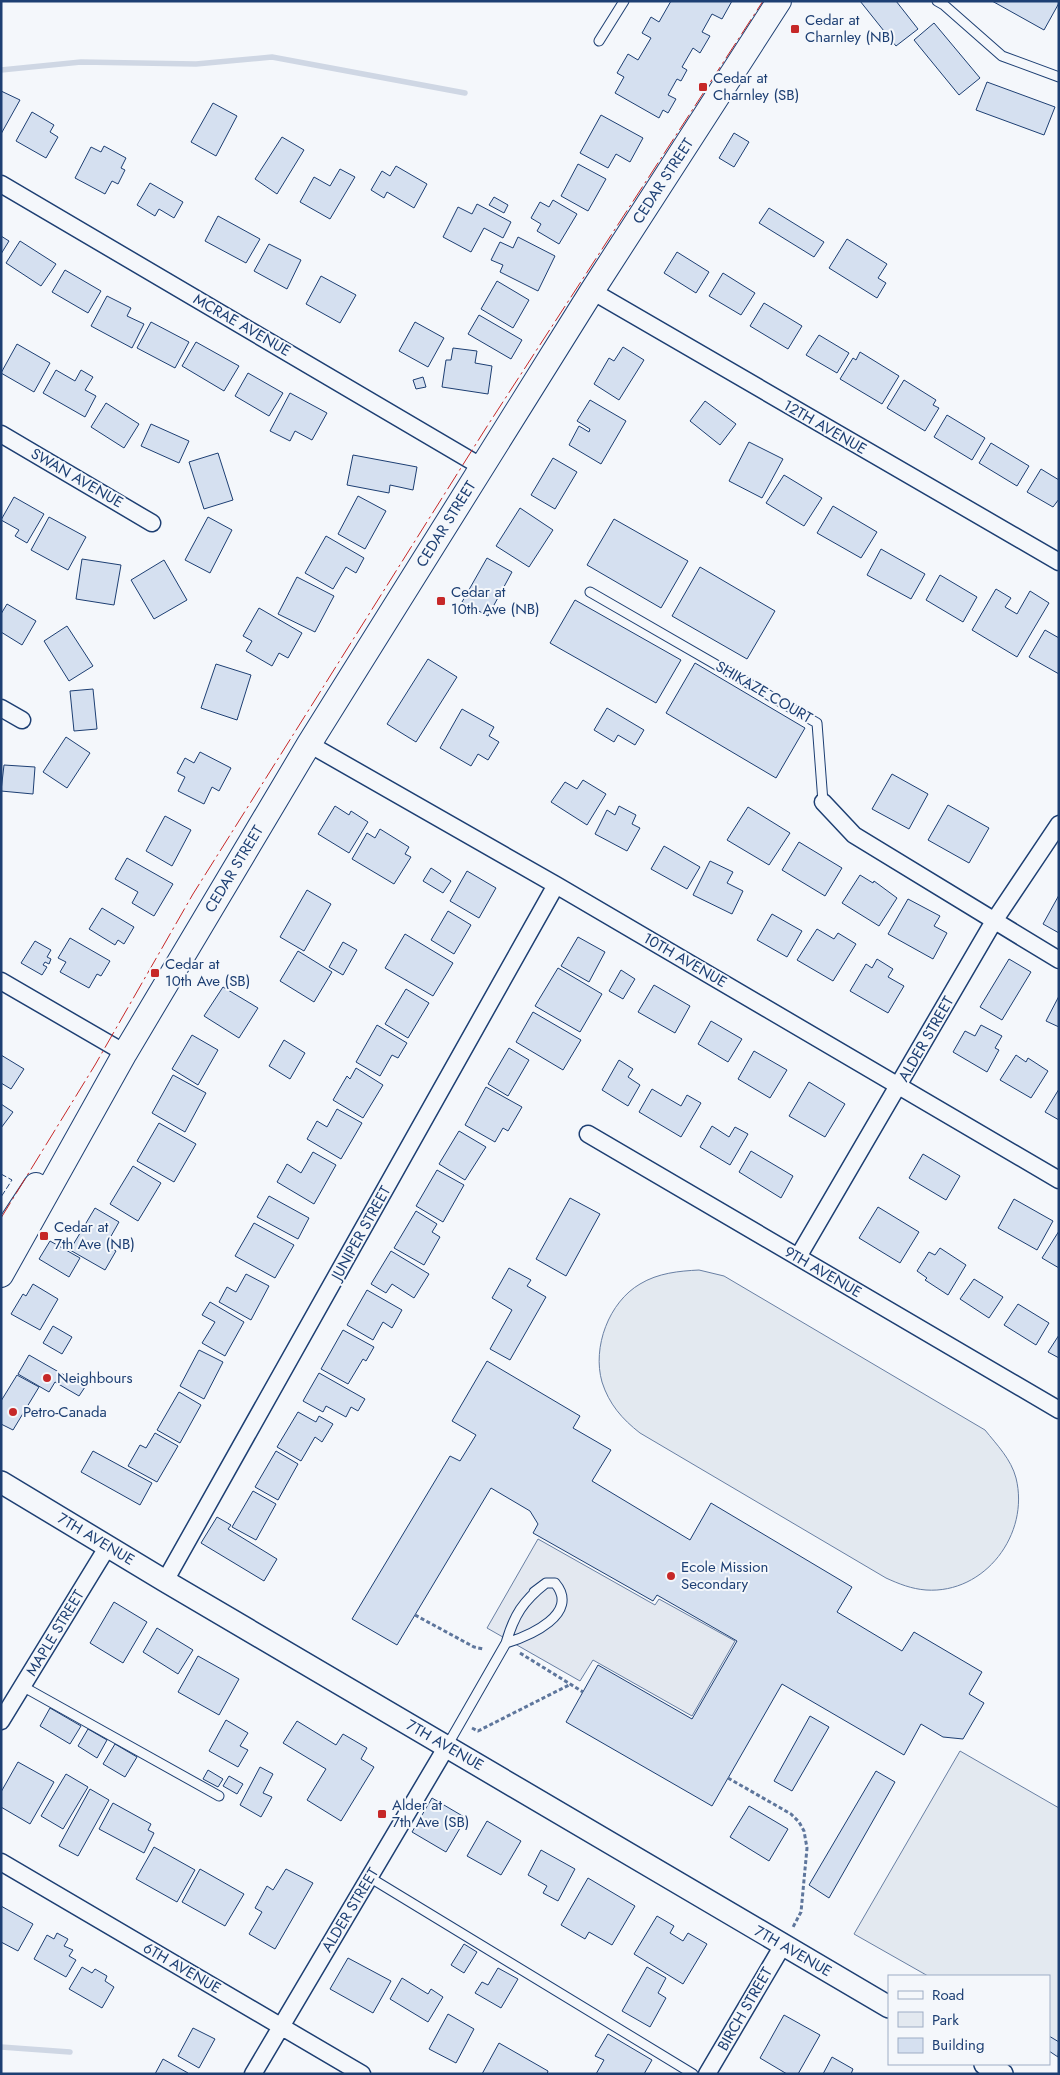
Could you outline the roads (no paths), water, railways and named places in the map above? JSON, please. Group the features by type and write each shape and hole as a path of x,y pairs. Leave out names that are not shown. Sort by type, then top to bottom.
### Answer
{"main road":[{"name":"CEDAR STREET","path":"1,1275 125,1053 308,744 592,292 779,1"},
{"name":"CEDAR STREET","path":"1,1238 125,1053"}],"street":[{"name":"MCRAE AVENUE","path":"1,184 482,467"},
{"name":"12TH AVENUE","path":"592,292 1059,562"},
{"name":"SWAN AVENUE","path":"1,434 152,522"},
{"path":"1,708 22,720"},
{"name":"10TH AVENUE","path":"308,744 556,885 1059,1180"},
{"name":"SHIKAZE COURT","path":"823,802 854,835 1059,960"},
{"name":"ALDER STREET","path":"798,1258 900,1086 994,921 1059,824"},
{"name":"JUNIPER STREET","path":"165,1581 556,885"},
{"path":"1,981 125,1053"},
{"name":"9TH AVENUE","path":"588,1134 1059,1410"},
{"name":"7TH AVENUE","path":"1,1482 165,1581 888,2006"},
{"name":"MAPLE STREET","path":"1,1721 108,1546"},
{"name":"ALDER STREET","path":"253,2074 446,1746"},
{"name":"6TH AVENUE","path":"1,1862 362,2074"},
{"name":"BIRCH STREET","path":"707,2074 783,1945"},
{"path":"987,2065 1002,2074"}],"lane":[{"path":"599,41 624,1"},
{"path":"937,1 1002,56 1059,77"},
{"name":"SHIKAZE COURT","path":"590,592 817,723 823,802"},
{"path":"446,1746 506,1643 512,1621 527,1599 546,1583 555,1583 561,1590 562,1600 558,1612 539,1629 506,1643"},
{"path":"22,1686 219,1796"},
{"path":"369,1877 693,2074"}],"waterway":[{"path":"1,70 81,62 196,64 272,57 465,93"},
{"path":"1,2047 70,2052"}],"place":[{"name":"Cedar at Charnley (NB)","path":"795,29"},
{"name":"Cedar at Charnley (SB)","path":"703,87"},
{"name":"Cedar at 10th Ave (NB)","path":"441,601"},
{"name":"Cedar at 10th Ave (SB)","path":"155,973"},
{"name":"Cedar at 7th Ave (NB)","path":"44,1236"},
{"name":"Neighbours","path":"47,1378"},
{"name":"Petro-Canada","path":"13,1412"},
{"name":"Ecole Mission Secondary","path":"671,1576"},
{"name":"Alder at 7th Ave (SB)","path":"382,1814"}]}
